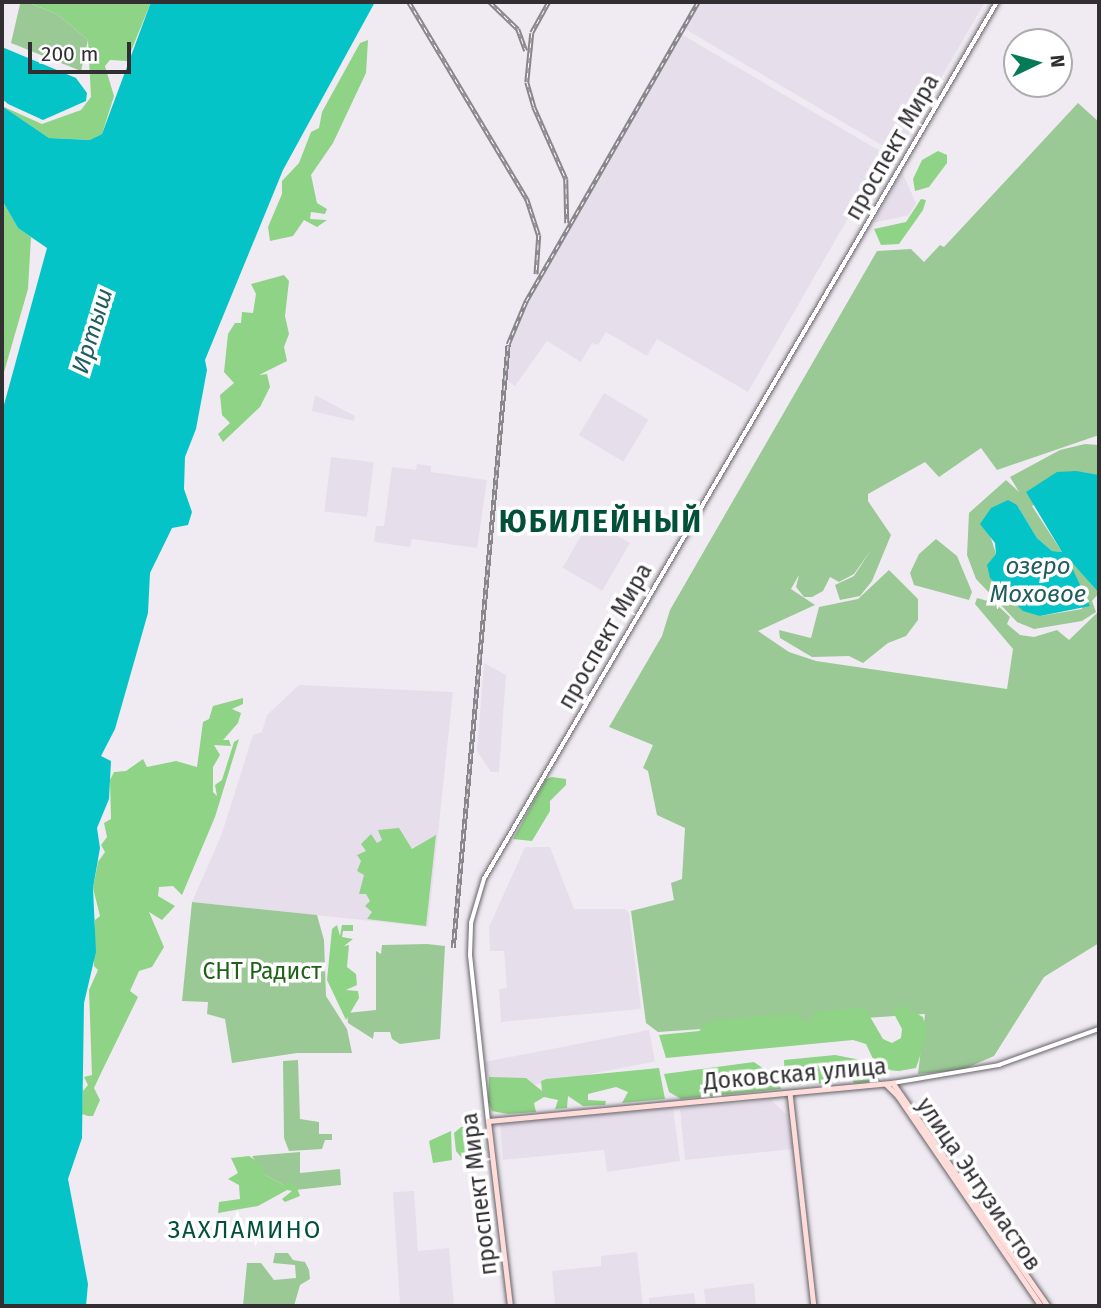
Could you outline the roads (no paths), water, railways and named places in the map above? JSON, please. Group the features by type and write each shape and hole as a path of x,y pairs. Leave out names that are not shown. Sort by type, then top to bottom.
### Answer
{"main road":[{"name":"Доковская улица","path":"488,1121 893,1083"},
{"name":"улица Энтузиастов","path":"893,1083 1048,1306"},
{"name":"улица Энтузиастов","path":"886,1084 1041,1306"},
{"path":"790,1093 814,1306"},
{"name":"проспект Мира","path":"488,1121 510,1306"}],"street":[{"name":"проспект Мира","path":"488,1121 470,956 471,923 484,879 997,2"},
{"name":"Доковская улица","path":"893,1083 999,1065 1099,1029"}],"water":[{"name":"Иртыш","path":"151,2 375,2 283,170 205,360 207,370 196,429 185,457 184,489 192,512 188,525 172,528 150,573 148,613 115,729 101,756 111,761 109,799 97,828 100,848 93,888 96,952 84,1003 82,1138 68,1179 88,1284 86,1306 2,1306 2,412 47,248 18,228 2,200 2,106 49,138 90,140 102,134"},
{"path":"2,47 76,78 87,93 86,101 43,120 8,104 2,99"},
{"name":"озеро Моховое","path":"1076,471 1099,475 1099,593 1067,557 1090,606 1040,616 1023,611 990,578 987,565 996,554 995,543 980,524 991,508 1008,500 1017,505 1037,538 1052,551 1062,552 1026,492 1057,472"}],"railway":[{"path":"409,2 527,199 539,235 536,274"},
{"path":"490,2 518,29 526,51"},
{"path":"549,2 532,33 527,82 534,107 566,179 567,223"},
{"path":"453,948 508,344 526,301 698,2"}],"district":[{"name":"ЮБИЛЕЙНЫЙ","path":"601,522"},
{"name":"ЗАХЛАМИНО","path":"245,1231"}],"park label":[{"name":"СНТ Радист","path":"262,971"}]}
